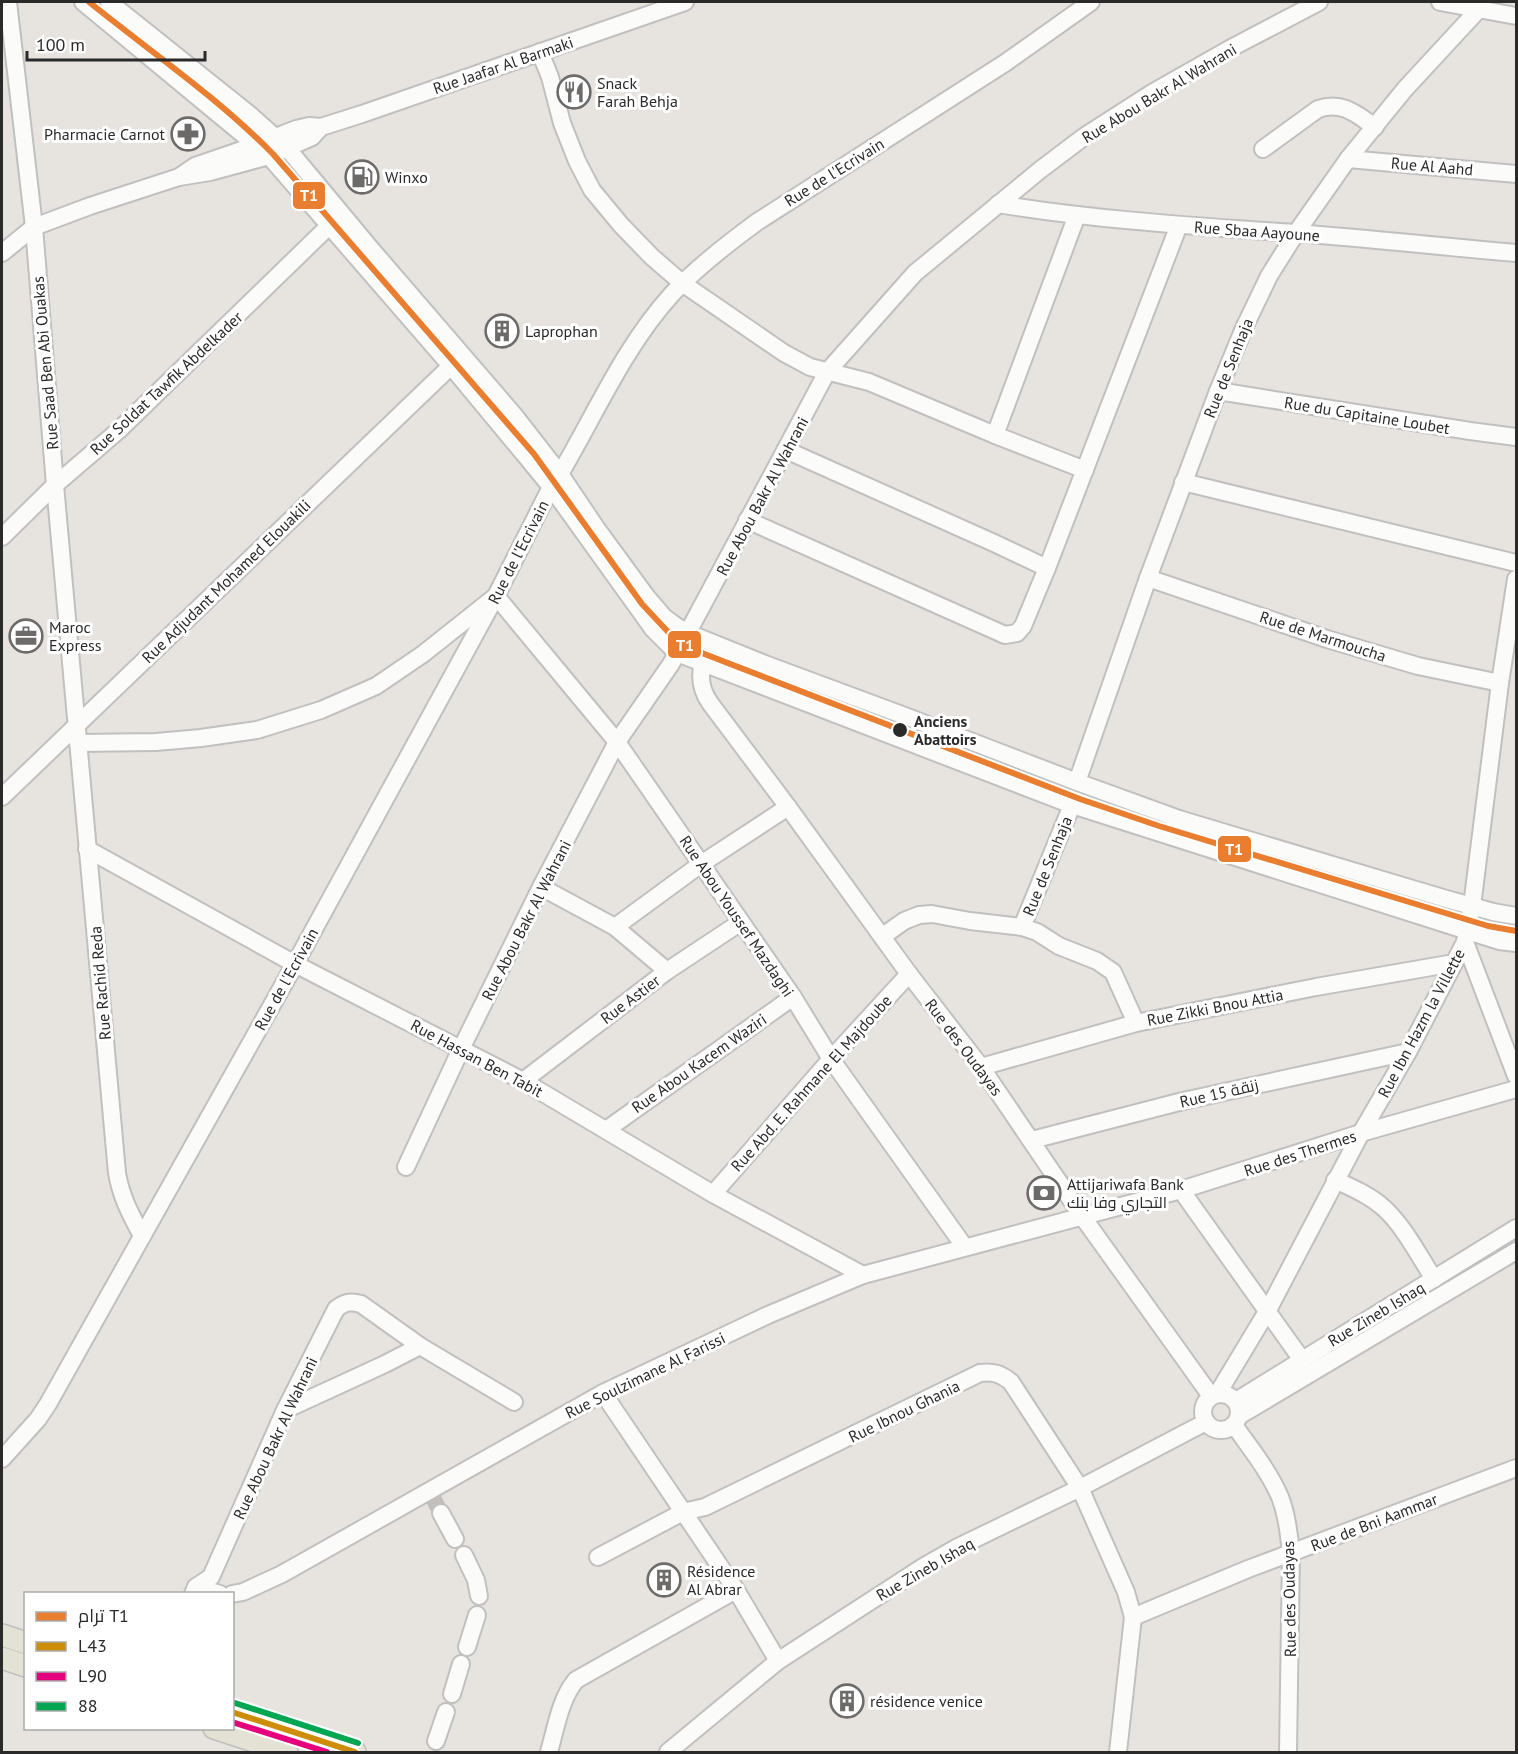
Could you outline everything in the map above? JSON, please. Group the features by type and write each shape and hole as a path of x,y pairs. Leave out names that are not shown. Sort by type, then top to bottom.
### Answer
{"main road":[{"path":"2,1635 24,1642"},
{"path":"2,1658 24,1665"},
{"path":"234,1713 355,1752"},
{"path":"220,1730 287,1752"}],"street":[{"name":"Rue Saad Ben Abi Ouakas","path":"8,2 34,227 76,725"},
{"path":"83,2 262,150 451,366 556,481 664,617 688,633 1179,819 1472,906 1516,916"},
{"path":"110,2 281,142 514,415 653,629 677,653 1072,805 1466,936 1516,943"},
{"name":"Rue Jaafar Al Barmaki","path":"2,253 34,227 90,206 179,177 218,170 281,142 312,137 321,127 685,2"},
{"name":"Rue de l'Ecrivain","path":"2,1459 38,1419 48,1404 295,964 496,596 556,481 634,343 682,283 757,222 1005,63 1091,2"},
{"name":"Rue Abou Bakr Al Wahrani","path":"406,1167 541,887 617,742 677,653 827,372 915,273 1085,136 1152,93 1318,2"},
{"path":"1440,2 1516,16"},
{"name":"Rue de Senhaja","path":"1077,782 1183,482 1218,390 1257,299 1281,255 1348,159 1405,89 1479,9"},
{"path":"540,52 562,123 577,161 592,190 621,225 652,257 682,283 784,353 810,367 869,382 1085,470"},
{"path":"1263,149 1318,109 1344,107 1375,127"},
{"name":"Rue Al Aahd","path":"1348,159 1516,174"},
{"name":"Rue Sbaa Aayoune","path":"998,204 1077,215 1179,225 1296,233 1516,254"},
{"path":"995,435 1077,215"},
{"path":"747,520 1005,635 1017,633 1023,626 1047,568 1179,225"},
{"name":"Rue Soldat Tawfik Abdelkader","path":"2,537 55,485 119,430 329,226"},
{"name":"Rue Adjudant Mohamed Elouakili","path":"2,797 451,366"},
{"name":"Rue du Capitaine Loubet","path":"1218,390 1470,432 1516,437"},
{"path":"786,450 1047,568"},
{"path":"1183,482 1516,563"},
{"name":"Rue de Marmoucha","path":"1148,578 1327,639 1418,666 1500,683"},
{"name":"Rue Ibn Hazm la Villette","path":"1214,1395 1268,1311 1360,1133 1408,1052 1466,936 1516,579"},
{"path":"78,743 156,742 201,738 257,729 321,710 376,686 423,654 496,596"},
{"name":"Rue Abou Youssef Mazdaghi","path":"496,596 617,742 792,997 831,1059 964,1246"},
{"name":"Rue des Oudayas","path":"710,666 701,671 702,687 710,703 909,974 981,1067 1082,1216 1214,1395"},
{"name":"Rue Rachid Reda","path":"76,725 117,1173 120,1191 142,1236"},
{"name":"Rue de Senhaja","path":"1022,927 1072,805"},
{"path":"615,927 701,864 788,807"},
{"name":"Rue Hassan Ben Tabit","path":"87,849 295,964 523,1081 713,1194 862,1275"},
{"path":"541,887 615,927 667,971"},
{"path":"883,936 904,921 919,915 932,914 1022,927 1037,932 1059,946 1097,961 1113,972 1136,1023"},
{"name":"Rue Astier","path":"523,1081 667,971 741,922"},
{"path":"1466,936 1516,1076"},
{"name":"Rue Zikki Bnou Attia","path":"981,1067 1136,1023 1316,987 1454,963"},
{"name":"Rue Abd. E. Rahmane El Majdoube","path":"713,1194 909,974"},
{"name":"Rue Abou Kacem Waziri","path":"606,1130 792,997"},
{"name":"Rue 15 زنقة","path":"1032,1140 1183,1101 1408,1052"},
{"name":"Rue des Thermes","path":"1082,1216 1181,1190 1360,1133 1516,1089"},
{"path":"1335,1180 1362,1192 1384,1208 1397,1222 1434,1279"},
{"path":"1181,1190 1302,1360"},
{"name":"Rue Soulzimane Al Farissi","path":"234,1594 243,1592 282,1574 430,1493 603,1393 768,1315 862,1275 1082,1216"},
{"name":"Rue Zineb Ishaq","path":"1236,1414 1302,1360 1516,1228"},
{"name":"Rue Zineb Ishaq","path":"1236,1414 1516,1251"},
{"name":"Rue Abou Bakr Al Wahrani","path":"215,1589 285,1410 336,1309 344,1303 361,1304 420,1346"},
{"path":"285,1410 420,1346 514,1402"},
{"name":"Rue Ibnou Ghania","path":"598,1557 683,1512 705,1507 987,1372 1001,1375 1011,1382 1080,1488 1126,1592 1132,1617"},
{"path":"603,1393 736,1590 778,1660"},
{"path":"1214,1395 1228,1395 1236,1414 1223,1430 1211,1427 1206,1422 1203,1417 1203,1406 1214,1395"},
{"name":"Rue des Oudayas","path":"1236,1414 1280,1497 1287,1522 1291,1553 1288,1752"},
{"name":"Rue Zineb Ishaq","path":"668,1752 778,1660 923,1567 958,1547 1080,1488 1206,1422"},
{"name":"Rue de Bni Aammar","path":"1132,1617 1226,1577 1516,1468"},
{"path":"441,1513 455,1539"},
{"path":"464,1555 476,1580 479,1596"},
{"path":"194,1590 215,1589"},
{"path":"549,1752 565,1697 576,1680 736,1590"},
{"path":"467,1647 477,1615"},
{"path":"1118,1752 1132,1617"},
{"path":"452,1694 461,1664"},
{"path":"436,1741 446,1712"}],"tunnel":[{"path":"431,1494 441,1513"}],"tram line":[{"name":"T1","path":"89,2 207,94 273,154 534,454 642,604 670,634 689,648 1080,799 1159,826 1488,926 1516,931"}],"transit line":[{"name":"88","path":"235,1703 358,1743"},
{"name":"L43","path":"234,1713 355,1752"},
{"name":"L90","path":"234,1723 327,1752"}],"place":[{"name":"Snack Farah Behja","path":"574,92"},
{"name":"Pharmacie Carnot","path":"188,134"},
{"name":"Winxo","path":"362,177"},
{"name":"Laprophan","path":"502,331"},
{"name":"Maroc Express","path":"26,636"},
{"name":"Anciens Abattoirs","path":"900,730"},
{"name":"Attijariwafa Bank التجاري وفا بنك","path":"1044,1193"},
{"name":"Résidence Al Abrar","path":"664,1580"},
{"name":"résidence venice","path":"847,1701"}]}
